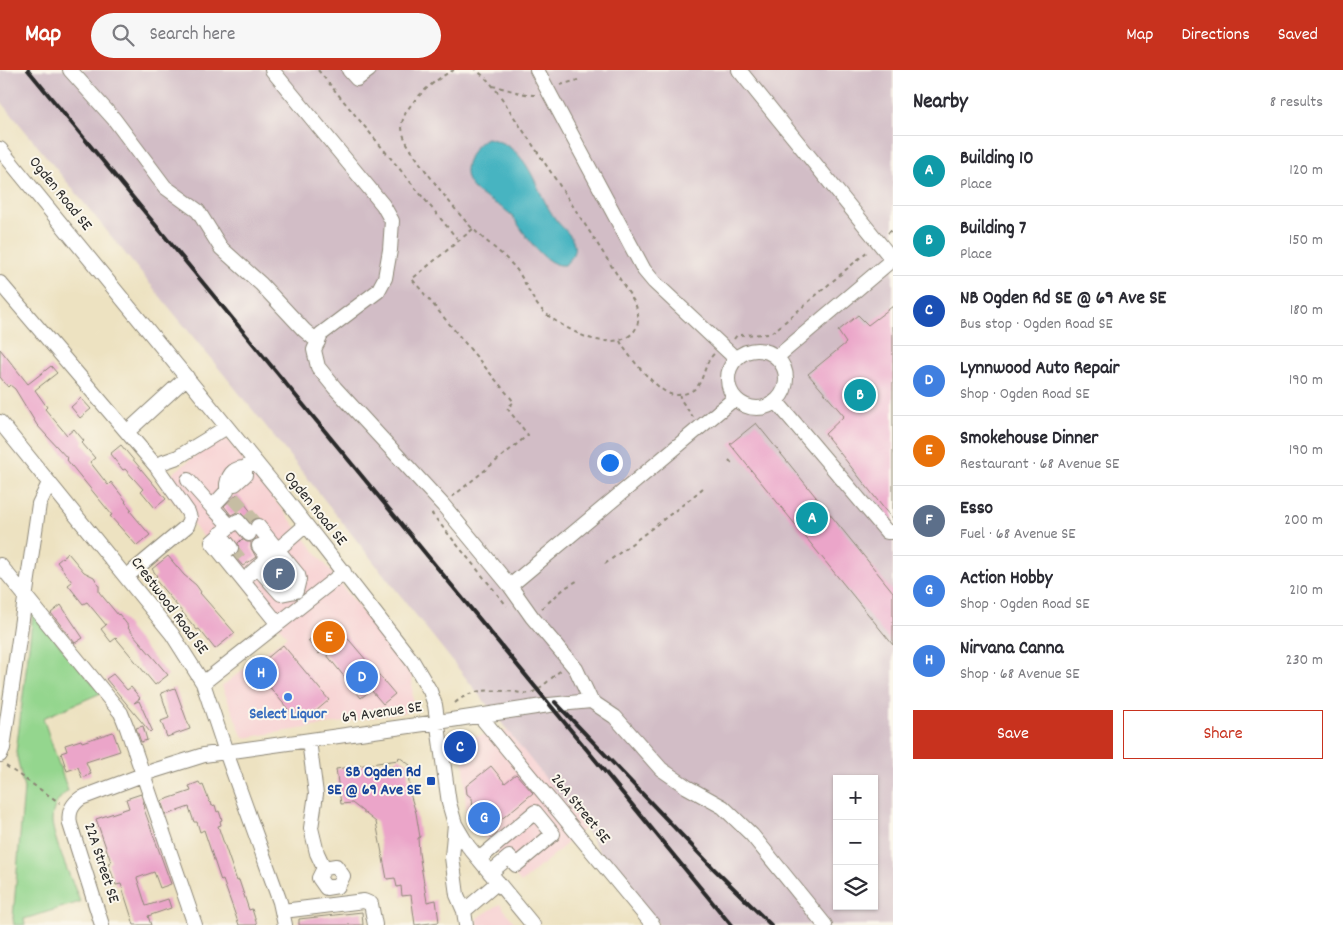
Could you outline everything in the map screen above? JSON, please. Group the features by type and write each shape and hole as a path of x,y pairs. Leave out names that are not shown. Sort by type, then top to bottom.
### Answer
{"street":[{"path":"70,70 114,119 165,187 198,211 221,248 261,284 304,330 318,342"},
{"path":"272,70 383,205 392,221 390,250 384,284 378,291 321,334 314,350 318,367 443,505 510,586 532,617 576,669 591,701 615,717 662,769 729,813 752,836 825,925"},
{"path":"349,70 357,79 369,70"},
{"path":"538,70 644,270 654,282 735,358"},
{"path":"739,70 893,259 777,358"},
{"name":"Ogden Road SE","path":"0,149 227,427 249,464 306,525 413,662 430,691 435,705 446,787 455,824 468,846 533,925"},
{"path":"0,283 155,465 188,512 190,518 187,526 126,577"},
{"path":"0,304 11,295"},
{"path":"763,350 777,358 784,367 786,386 776,401 767,406 757,408 747,407 735,398 728,385 728,374 735,358 745,352 763,350"},
{"path":"127,432 187,377"},
{"path":"510,586 735,398"},
{"path":"776,401 891,534"},
{"name":"Crestwood Road SE","path":"0,422 172,634 203,683 284,918"},
{"path":"155,465 178,457 227,427"},
{"path":"212,507 229,491 228,476 238,468 249,464"},
{"path":"188,480 229,527 231,548"},
{"path":"0,755 3,748 40,504 49,484"},
{"path":"249,572 273,557 306,525"},
{"path":"273,557 253,530 229,527 212,542 249,572 289,589 306,602"},
{"path":"259,546 298,575 299,579 289,589 264,607"},
{"path":"0,565 121,713 128,728 195,925"},
{"path":"249,572 264,607 278,624"},
{"path":"203,683 344,572"},
{"name":"69 Avenue SE","path":"71,811 74,803 81,798 188,759 549,705 591,701"},
{"name":"26A Street SE","path":"480,716 652,925"},
{"path":"309,741 316,794 311,828 317,853 324,868"},
{"name":"22A Street SE","path":"71,811 69,816 70,824 102,925"},
{"path":"479,859 498,843 535,812 553,834 516,865 498,843"},
{"path":"455,824 452,857 457,895 464,910 466,925"},
{"path":"464,910 494,878 509,857"},
{"path":"284,918 364,901 371,904 375,925"}],"path":[{"path":"318,70 459,241"},
{"path":"454,70 421,94 406,112 402,124 402,133 411,150 449,202 519,273 535,302 543,312 575,332 594,340 604,342 620,341 628,337 635,330 639,322 639,314 635,303 492,86 481,73 475,70"},
{"path":"556,88 563,83 578,80"},
{"path":"492,86 521,95 540,96"},
{"path":"448,500 528,435 507,408 514,402 412,279 474,229"},
{"path":"734,339 737,335 769,334 870,249"},
{"path":"620,341 629,357 660,387 670,394 688,393 696,387 704,374 710,358 714,354"},
{"path":"679,394 681,400 696,421"},
{"path":"729,460 734,466"},
{"path":"605,564 703,488"},
{"path":"437,509 432,514 511,610"},
{"path":"540,610 565,588 580,579"},
{"path":"455,703 464,695 477,692 492,691 530,694 560,671 554,663"},
{"path":"0,762 71,811"}],"shaded area":[{"path":"0,70 893,70 893,925 659,925 601,854 585,828 265,425 0,100"},
{"path":"223,434 412,675 413,711 243,738 222,686 287,636 159,484"},
{"path":"509,731 585,828 521,883 466,815 463,738"},
{"path":"500,904 516,925 478,925 477,918"}],"green space":[{"path":"33,614 101,693 43,718 68,791 61,797 54,808 52,816 53,829 59,850 80,902 24,919 25,925 14,925 13,918 24,789 16,752"}],"water":[{"path":"487,138 502,143 514,150 530,171 548,208 571,238 574,245 572,256 565,265 550,261 542,255 513,217 506,210 479,194 467,179 466,170 469,158 476,146"}],"building":[{"path":"893,306 893,520 825,434 844,416 808,374 846,343 838,331 858,315 868,325"},
{"path":"0,349 28,384 51,366 57,373 35,390 47,407 45,409 67,435 74,429 84,441 82,443 95,458 90,462 108,485 111,482 132,510 130,511 150,535 137,546 110,516 112,515 68,459 37,425 15,389 10,385 8,387 0,377"},
{"path":"81,398 91,409 80,418 71,407"},
{"path":"756,423 893,592 893,645 730,444"},
{"path":"121,445 166,499 155,508 141,491 143,489 125,469 123,470 110,454"},
{"path":"237,494 256,518 250,522 241,513 237,512 231,515 224,506"},
{"path":"242,539 251,542 251,548 256,557 243,566 234,556 239,552 238,543"},
{"path":"68,553 84,572 94,577 99,586 99,592 168,675 155,685 116,638 111,642 101,629 106,625 87,602 83,604 68,585 72,582 57,562"},
{"path":"168,556 184,575 196,585 200,593 235,633 215,649 154,578 157,576 152,569"},
{"path":"280,567 290,579 289,584 284,584 273,572"},
{"path":"61,605 83,638 75,643 51,613"},
{"path":"333,621 395,694 383,704 371,690 361,698 323,650 319,654 308,641"},
{"path":"283,645 329,700 316,711 292,714 263,679 256,684 248,674"},
{"path":"113,674 127,690 131,687 140,698 134,703 139,701 152,730 150,732 106,679"},
{"path":"175,688 190,729 167,737 161,721 169,718 161,693"},
{"path":"143,726 147,740 141,742 136,728"},
{"path":"113,732 120,751 86,762 91,774 82,778 78,767 67,771 61,753 67,751 65,745 81,740 82,742"},
{"path":"399,757 410,765 407,768 420,837 418,838 419,853 427,902 436,900 439,922 415,925 411,895 402,896 401,886 397,887 395,878 387,879 376,822 352,803 341,804 336,769 398,760"},
{"path":"491,766 505,783 516,774 533,793 481,836 483,823 473,811 472,798 467,794 466,786"},
{"path":"199,782 201,786 203,785 212,806 215,805 217,812 219,811 222,820 220,821 221,825 218,826 237,881 239,880 249,910 252,909 257,925 239,925 223,880 221,881 204,830 200,832 189,807 166,815 161,801 191,791 189,786"},
{"path":"141,794 144,809 171,884 160,888 154,872 137,878 146,906 168,899 171,908 148,916 151,925 134,925 121,884 116,885 108,863 111,862 96,819 129,808 126,799"},
{"path":"362,912 363,925 299,925 299,919"}],"tunnel":[{"path":"233,498 258,526"},
{"path":"231,548 244,565"},
{"path":"273,563 290,584"}],"railway":[{"path":"28,70 731,925"},
{"path":"555,702 713,868 771,925"}],"place":[{"name":"Building 7","path":"860,395"},
{"name":"Building 10","path":"812,518"},
{"name":"Esso","path":"279,574"},
{"name":"Smokehouse Dinner","path":"329,637"},
{"name":"Nirvana Canna","path":"261,673"},
{"name":"Lynnwood Auto Repair","path":"362,677"},
{"name":"Select Liquor","path":"288,697"},
{"name":"NB Ogden Rd SE @ 69 Ave SE","path":"460,747"},
{"name":"SB Ogden Rd SE @ 69 Ave SE","path":"431,781"},
{"name":"Action Hobby","path":"484,818"}]}
